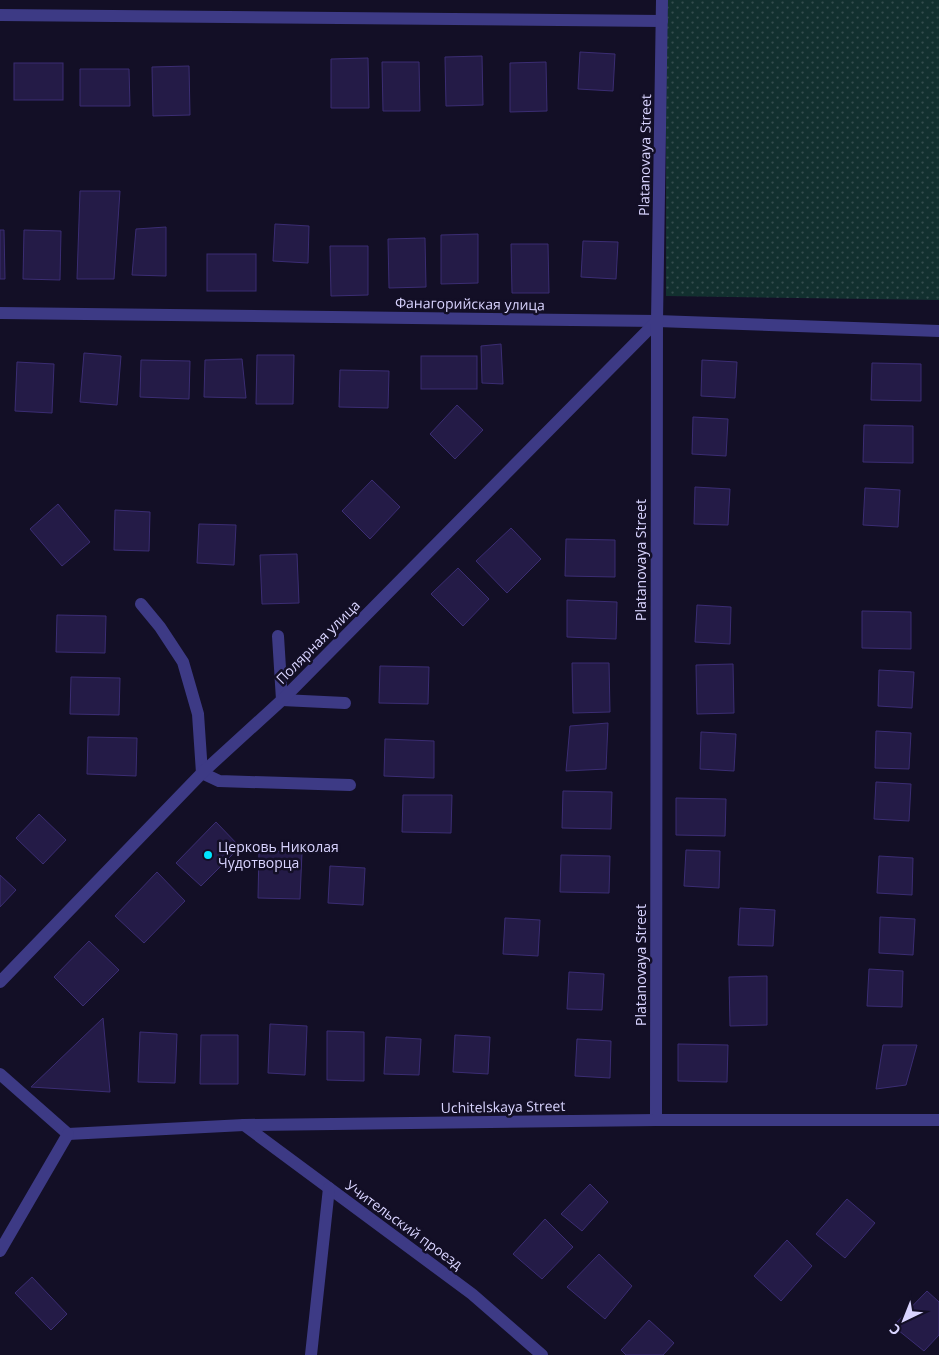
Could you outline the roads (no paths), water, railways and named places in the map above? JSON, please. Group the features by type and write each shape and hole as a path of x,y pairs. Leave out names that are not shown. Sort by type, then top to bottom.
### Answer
{"street":[{"name":"Platanovaya Street","path":"656,1120 656,321 662,0"},
{"path":"0,15 662,21"},
{"name":"Фанагорийская улица","path":"0,313 656,321 939,331"},
{"name":"Полярная улица","path":"0,982 202,773 282,700 656,321"},
{"path":"141,604 160,627 183,662 198,714 202,773 219,781 350,785"},
{"path":"278,636 282,700 345,703"},
{"path":"0,1074 68,1134 0,1252"},
{"name":"Uchitelskaya Street","path":"68,1134 244,1125 656,1120 939,1120"},
{"name":"Учительский проезд","path":"244,1125 472,1294 542,1355"},
{"path":"311,1355 329,1188"}],"place":[{"name":"Церковь Николая Чудотворца","path":"208,855"}]}
